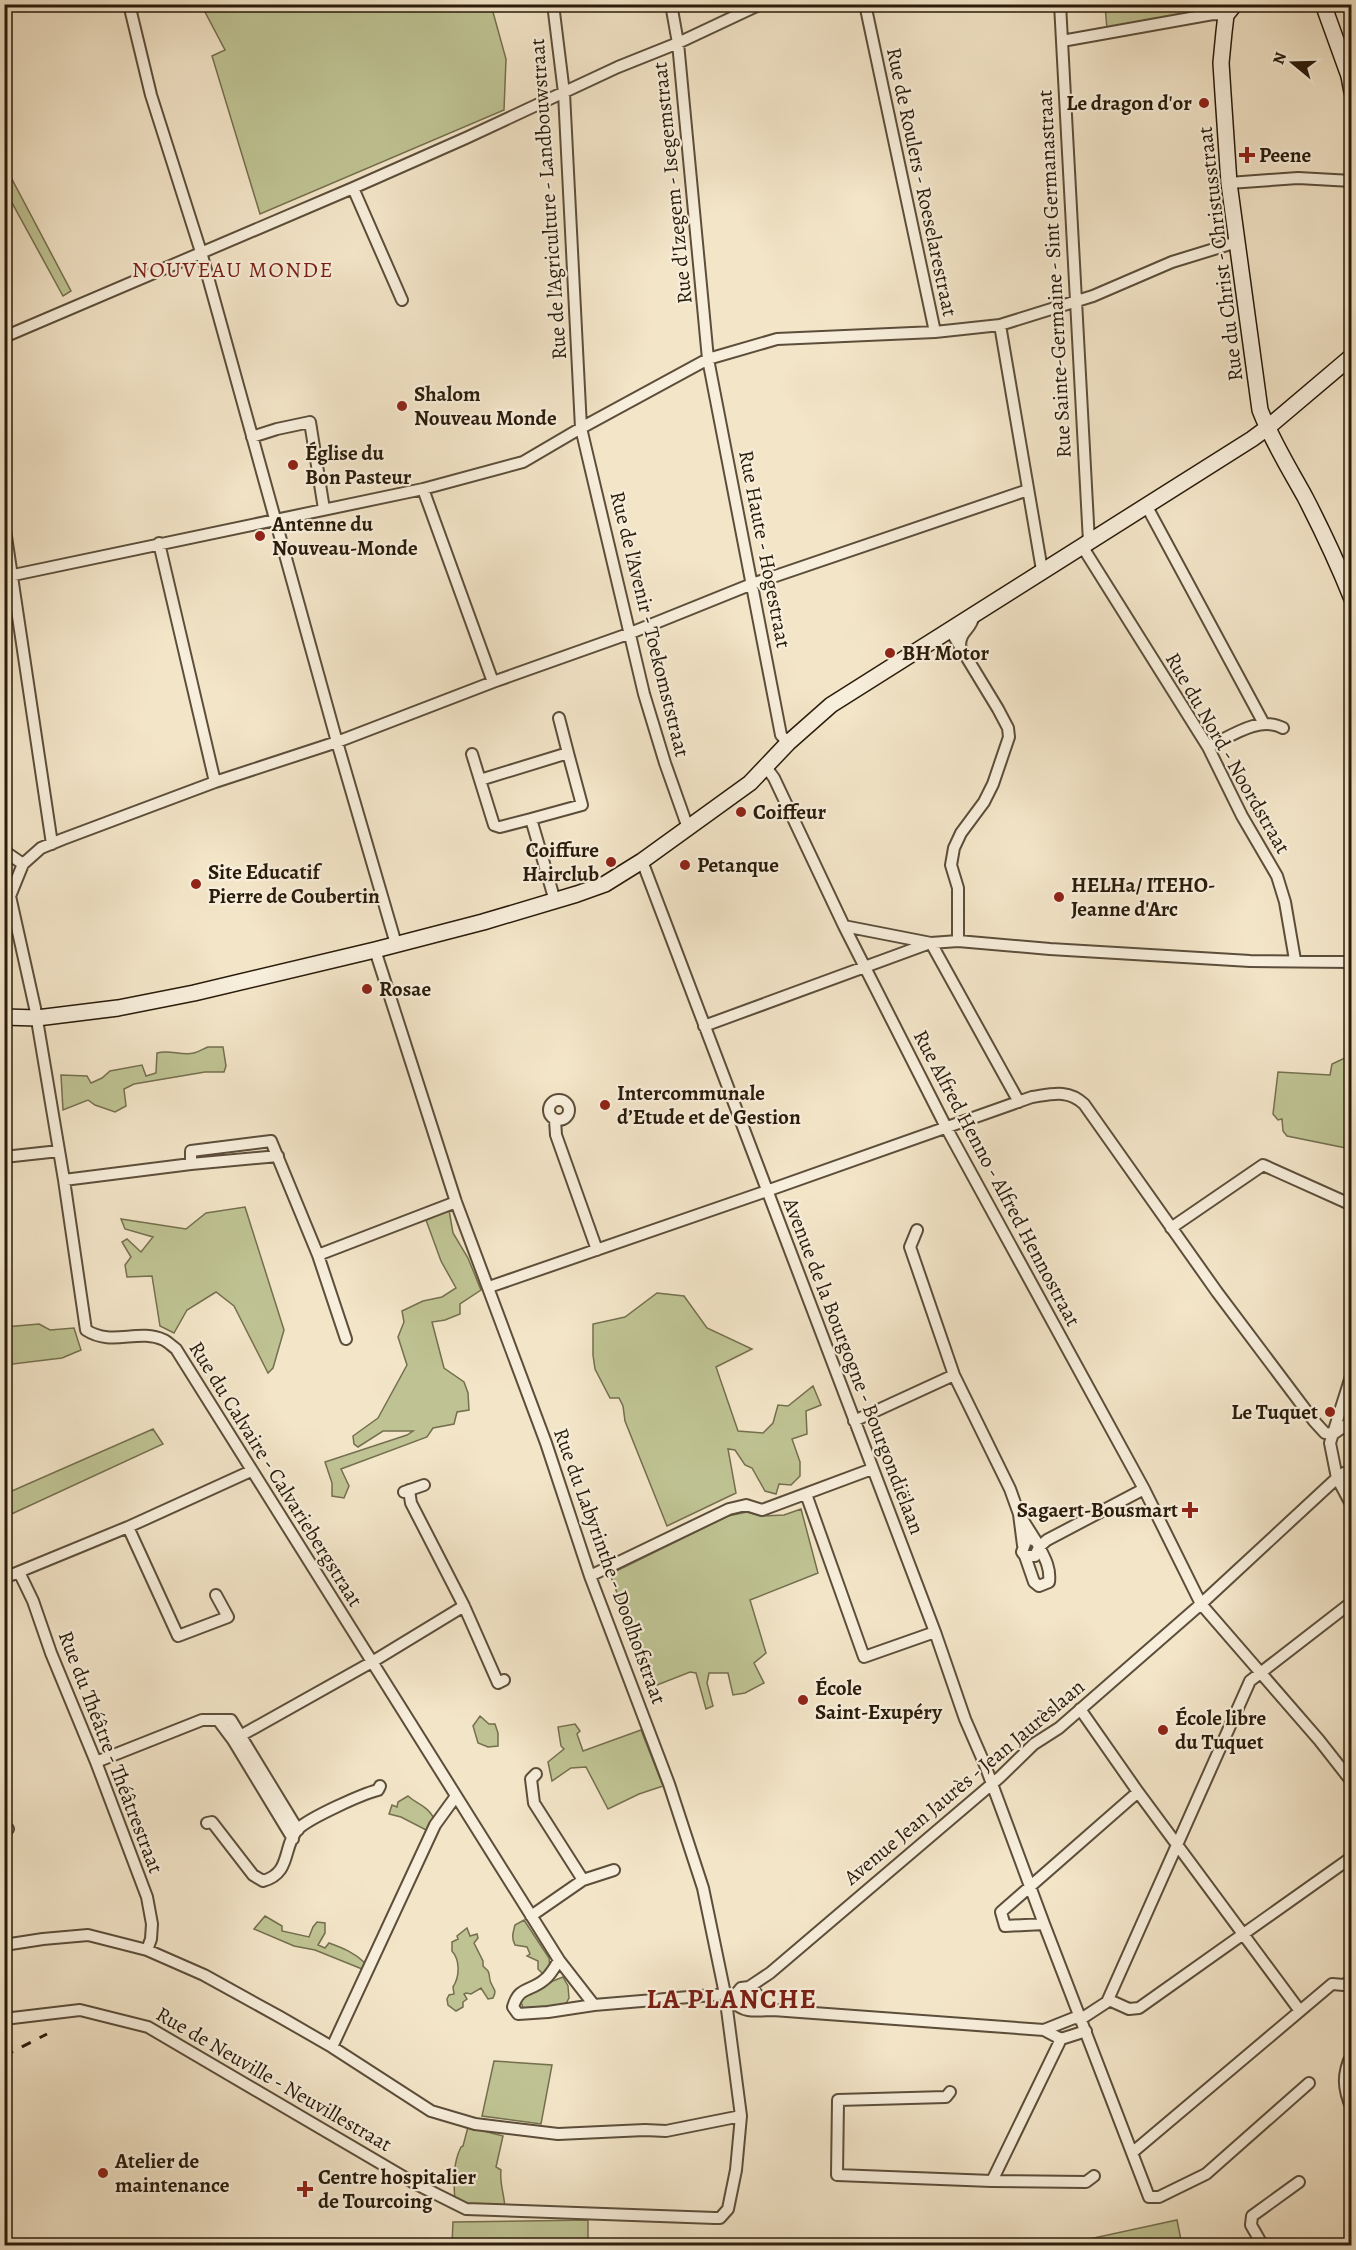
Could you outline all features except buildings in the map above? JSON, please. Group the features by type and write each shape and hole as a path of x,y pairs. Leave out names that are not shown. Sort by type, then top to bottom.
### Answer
{"street":[{"path":"129,4 151,96 201,252 337,742 396,944"},
{"name":"Rue de l'Agriculture - Landbouwstraat","path":"553,4 564,93 581,428"},
{"name":"Rue d'Izegem - Isegemstraat","path":"670,4 678,43 708,359"},
{"path":"4,337 353,188 761,4"},
{"name":"Rue de Roulers - Roeselarestraat","path":"865,4 934,332"},
{"name":"Rue Sainte-Germaine - Sint Germanastraat","path":"1060,4 1085,544"},
{"path":"1323,4 1350,75 1352,92"},
{"path":"1062,41 1231,10"},
{"name":"Rue du Christ - Christusstraat","path":"1231,10 1221,63 1229,183 1260,410 1352,598"},
{"path":"1229,183 1298,178 1352,182"},
{"path":"353,188 402,300"},
{"path":"8,576 423,489 523,462 708,359 777,339 934,332 1000,325 1093,296 1172,262 1237,242"},
{"path":"1000,325 1042,570"},
{"path":"4,1017 37,1018 118,1008 194,993 375,950 555,901 604,884 642,861 750,783 788,743 831,705 973,617 1042,570 1267,428 1352,356"},
{"name":"Rue Haute - Hogestraat","path":"708,359 781,735 788,743"},
{"path":"252,437 309,422 324,509"},
{"name":"Rue de l'Avenir - Toekomststraat","path":"581,428 628,634 665,763 688,828"},
{"path":"423,489 493,682"},
{"path":"4,851 23,864 41,848 52,843 215,782 337,742 493,682 628,634 752,584 1028,490"},
{"path":"1146,505 1263,722"},
{"path":"4,523 8,576 52,843"},
{"path":"159,543 215,782"},
{"name":"Rue du Nord - Noordstraat","path":"1085,544 1208,747 1242,816 1277,876 1286,902 1295,960"},
{"path":"960,646 962,633 972,624 973,617"},
{"path":"950,630 998,709 1008,728 1009,737 993,784 984,802 961,833 954,848 951,865 958,888 958,940"},
{"path":"472,754 494,825 500,827 582,805 559,718"},
{"path":"1208,747 1263,722 1274,723 1283,728"},
{"path":"480,780 568,753"},
{"name":"Rue Alfred Henno - Alfred Hennostraat","path":"765,767 776,780 844,926 946,1129 1144,1489 1201,1604 1319,1740 1352,1782"},
{"path":"531,819 555,901"},
{"name":"Avenue de la Bourgogne - Bourgondiëlaan","path":"642,861 935,1632 965,1719 992,1784 1149,2197 1159,2197 1206,2174 1309,2083"},
{"name":"Rue du Calvaire - Calvariebergstraat","path":"23,864 10,897 37,1018 86,1330 97,1337 146,1336 165,1340 176,1349 559,1960 594,2005"},
{"path":"844,926 931,943 1019,1102"},
{"path":"704,1026 931,943 958,940 1147,956 1250,961 1352,962"},
{"name":"Rue du Labyrinthe - Doolhofstraat","path":"375,950 456,1202 546,1443 590,1576 672,1792 703,1888 729,1995 741,2116 736,2170 728,2208"},
{"path":"489,1287 1019,1102 1066,1093 1075,1096 1084,1104 1171,1228 1314,1421 1325,1432 1333,1434 1352,1421"},
{"path":"555,1119 556,1136 597,1250"},
{"path":"191,1164 191,1151 271,1140 318,1255 346,1339"},
{"path":"4,1157 59,1151"},
{"path":"64,1180 278,1156"},
{"path":"1171,1228 1263,1165 1352,1204"},
{"path":"318,1255 456,1202"},
{"path":"917,1230 910,1247 954,1375 1010,1489 1019,1514 1024,1550 1034,1582 1040,1586 1049,1582 1050,1570 1038,1544 1019,1514"},
{"path":"1352,1373 1333,1434 1331,1449 1337,1478 1352,1506"},
{"path":"854,1421 954,1375"},
{"path":"590,1576 729,1509 746,1505 762,1510 872,1469"},
{"path":"4,1578 128,1527 251,1472"},
{"path":"1337,1478 1344,1473 1352,1482"},
{"name":"Avenue Jean Jaurès - Jean Jaurèslaan","path":"749,1988 770,1973 992,1784 1034,1744 1059,1728 1201,1604 1337,1478"},
{"path":"424,1485 407,1492 411,1503 464,1606 498,1683 504,1680"},
{"path":"1038,1544 1144,1489"},
{"path":"806,1494 864,1657 935,1632"},
{"path":"128,1527 178,1636 228,1617 216,1595"},
{"path":"1024,1550 1035,1556 1038,1544"},
{"name":"Rue du Théâtre - Théâtrestraat","path":"19,1572 33,1601 51,1653 96,1762 147,1897 152,1924 151,1939 147,1950"},
{"path":"1044,2030 1074,2018 1081,2019 1103,2007 1109,2000 1250,1681 1352,1602"},
{"path":"238,1738 372,1662 464,1606"},
{"path":"1080,1709 1138,1792 1300,2012"},
{"path":"96,1762 202,1720 231,1720 238,1738 296,1834"},
{"path":"536,1774 531,1779 534,1803 583,1880"},
{"path":"207,1823 212,1822 254,1875 263,1881 279,1873 296,1834 362,1794 378,1790 380,1786"},
{"path":"1044,1924 1005,1926 1001,1912 1138,1792"},
{"path":"332,2047 435,1825 456,1796"},
{"path":"1109,2000 1129,2009 1139,2008 1352,1857"},
{"path":"531,1916 583,1880 614,1870"},
{"path":"4,1945 88,1935 147,1950 204,1975 332,2047 431,2111 475,2124 558,2134 666,2131 741,2116"},
{"path":"559,1960 544,1981 523,1990 516,1998 513,2007 519,2014 594,2005 729,1995 749,1988 755,1991 758,1997 757,2004 752,2009"},
{"path":"1133,2152 1332,1984 1344,1985 1352,1980"},
{"path":"729,1995 742,2010 1044,2030 1061,2039 1086,2031"},
{"name":"Rue de Neuville - Neuvillestraat","path":"4,2019 80,2010 148,2026 422,2187 466,2209 720,2218 728,2208"},
{"path":"992,2181 1061,2039"},
{"path":"1352,2054 1344,2078 1347,2097 1352,2109"},
{"path":"950,2092 946,2097 838,2100 837,2175 1086,2182 1094,2176"},
{"path":"1263,2246 1251,2225 1252,2216 1299,2182"}],"green space":[{"path":"222,4 491,5 506,59 504,110 260,214 212,56 225,50 205,12"},
{"path":"1105,5 1217,5 1215,9 1107,29"},
{"path":"5,166 71,291 63,296 5,190"},
{"path":"208,1047 223,1047 226,1066 224,1072 205,1072 134,1084 124,1089 126,1106 115,1112 88,1100 63,1110 61,1075 87,1076 91,1083 110,1071 142,1065 146,1076 156,1073 157,1053 189,1054"},
{"path":"1347,1057 1352,1058 1351,1149 1287,1136 1283,1131 1282,1119 1278,1120 1273,1114 1278,1072 1330,1075 1332,1064"},
{"path":"245,1207 284,1330 273,1368 268,1373 234,1306 216,1292 187,1310 174,1333 160,1326 152,1276 127,1277 125,1265 131,1257 122,1242 127,1239 141,1252 153,1237 125,1229 121,1219 186,1229 206,1213"},
{"path":"449,1210 453,1233 468,1258 481,1290 460,1304 460,1314 432,1322 444,1368 464,1382 468,1393 469,1410 457,1412 454,1424 433,1428 427,1437 341,1469 349,1486 344,1498 332,1496 332,1483 325,1462 413,1431 383,1431 358,1447 354,1444 353,1436 378,1418 407,1365 398,1337 404,1322 402,1311 423,1301 442,1297 456,1288 441,1261 426,1220"},
{"path":"657,1293 684,1296 707,1328 752,1349 716,1367 738,1431 763,1433 773,1423 778,1405 788,1406 813,1386 821,1405 806,1411 807,1434 792,1439 800,1462 800,1476 791,1485 779,1484 776,1494 765,1491 752,1468 745,1465 735,1450 728,1449 736,1493 667,1526 625,1421 623,1406 619,1398 610,1398 595,1369 593,1355 593,1324 625,1317"},
{"path":"39,1324 50,1330 74,1328 81,1350 62,1358 5,1365 5,1327"},
{"path":"153,1429 163,1444 5,1517 5,1494"},
{"path":"801,1509 818,1573 750,1600 766,1653 754,1663 764,1683 745,1693 733,1695 728,1673 709,1673 707,1683 713,1706 706,1709 696,1673 690,1672 652,1687 610,1574 728,1516 747,1512 761,1516 784,1515"},
{"path":"480,1716 489,1724 495,1724 498,1746 488,1747 478,1743 473,1726"},
{"path":"575,1724 580,1731 577,1734 583,1751 641,1730 663,1786 639,1794 608,1809 586,1767 571,1768 552,1781 548,1762 564,1749 561,1746 558,1727"},
{"path":"408,1796 425,1808 434,1818 428,1831 401,1817 389,1814 392,1805 397,1807 398,1802"},
{"path":"265,1916 282,1926 282,1931 309,1937 317,1922 325,1923 325,1933 318,1945 325,1948 329,1943 348,1951 365,1963 362,1969 315,1950 294,1946 254,1929"},
{"path":"524,1920 549,1958 550,1967 544,1975 538,1969 538,1961 527,1956 530,1954 527,1947 515,1945 513,1935 515,1925"},
{"path":"467,1928 470,1936 477,1934 478,1938 474,1943 483,1961 483,1966 489,1972 495,1993 493,1998 488,1999 481,1988 471,1994 466,1993 464,1994 467,1999 463,2002 463,2007 456,2011 448,2005 447,1999 449,1995 454,1994 453,1987 458,1973 458,1963 452,1951 452,1942 458,1939 457,1936"},
{"path":"563,1977 568,1986 569,1998 565,2005 523,2008 521,2002 525,1992"},
{"path":"494,2061 552,2065 541,2124 482,2116"},
{"path":"468,2127 503,2136 496,2167 501,2170 505,2210 455,2204 455,2168"},
{"path":"588,2220 588,2245 452,2245 453,2222"},
{"path":"1177,2220 1182,2245 1075,2245 1075,2242"}],"railway":[{"path":"4,2056 47,2034"}],"place":[{"name":"Le dragon d'or","path":"1204,103"},
{"name":"Peene","path":"1247,155"},
{"name":"Shalom Nouveau Monde","path":"402,406"},
{"name":"Église du Bon Pasteur","path":"293,465"},
{"name":"Antenne du Nouveau-Monde","path":"260,536"},
{"name":"BH Motor","path":"890,653"},
{"name":"Coiffeur","path":"741,812"},
{"name":"Coiffure Hairclub","path":"611,862"},
{"name":"Petanque","path":"685,865"},
{"name":"Site Educatif Pierre de Coubertin","path":"196,884"},
{"name":"HELHa/ ITEHO- Jeanne d'Arc","path":"1059,897"},
{"name":"Rosae","path":"367,989"},
{"name":"Intercommunale d’Etude et de Gestion","path":"605,1105"},
{"name":"Le Tuquet","path":"1330,1412"},
{"name":"Sagaert-Bousmart","path":"1190,1510"},
{"name":"École Saint-Exupéry","path":"803,1700"},
{"name":"École libre du Tuquet","path":"1163,1730"},
{"name":"Atelier de maintenance","path":"103,2173"},
{"name":"Centre hospitalier de Tourcoing","path":"305,2189"}],"district":[{"name":"NOUVEAU MONDE","path":"233,269"},
{"name":"LA PLANCHE","path":"732,1999"}]}
